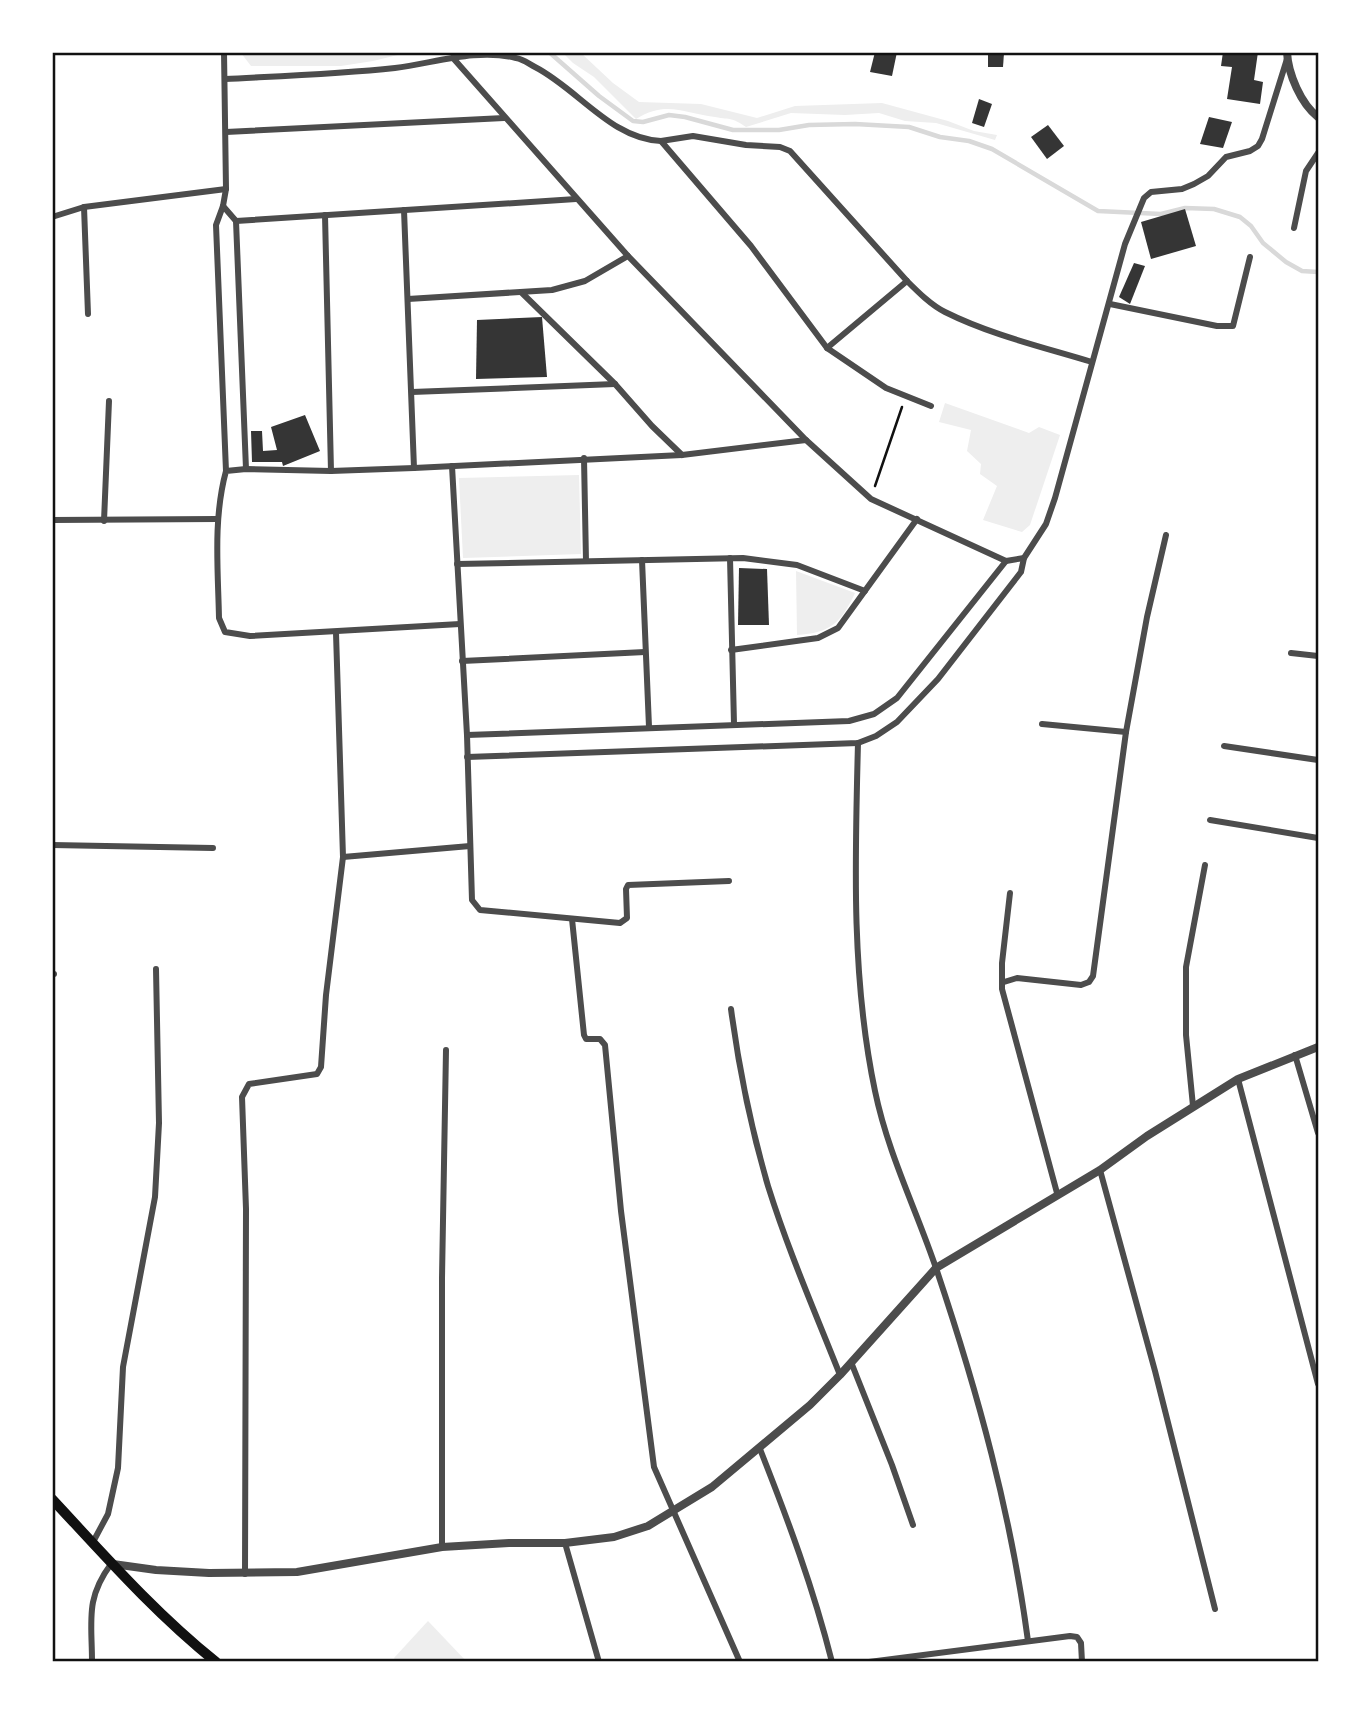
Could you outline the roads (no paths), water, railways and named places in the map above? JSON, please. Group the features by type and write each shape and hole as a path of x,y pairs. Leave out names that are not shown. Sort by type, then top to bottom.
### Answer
{"main road":[{"path":"52,1499 150,1605 216,1661"}],"street":[{"path":"224,52 226,189 216,225 226,471 219,495 217,519 219,618 225,632 250,636 460,624"},
{"path":"225,79 397,67 488,55 518,58 548,74 614,124 643,140 662,141 693,136 746,145 780,147 790,151 907,281 944,312 1091,362"},
{"path":"1287,55 1297,89 1318,117"},
{"path":"467,757 858,743 876,736 897,722 938,679 1021,572 1024,558 1046,524 1125,244 1144,198 1151,192 1182,189 1208,176 1226,157 1250,151 1258,146 1287,55"},
{"path":"453,58 628,256 806,440 871,499 1006,561 1024,558"},
{"path":"226,132 504,118"},
{"path":"662,141 751,246 827,348 860,372 906,397 931,406"},
{"path":"1294,228 1306,171 1318,153"},
{"path":"52,217 84,207 226,189"},
{"path":"236,221 576,199"},
{"path":"223,206 236,221 246,469"},
{"path":"84,207 88,314"},
{"path":"404,210 414,468"},
{"path":"326,215 331,471"},
{"path":"408,299 552,290 585,281 628,256"},
{"path":"1110,304 1217,326 1233,326 1250,257"},
{"path":"827,348 907,281"},
{"path":"522,293 682,454"},
{"path":"412,392 615,384"},
{"path":"104,520 109,401"},
{"path":"226,471 414,468 682,454 806,440"},
{"path":"584,458 586,561"},
{"path":"452,466 467,735 472,900 475,907 480,910 572,919 623,921 626,918 626,889 633,883 729,881"},
{"path":"52,520 217,519"},
{"path":"732,650 818,638 838,628 917,519"},
{"path":"1004,982 1017,978 1082,985 1089,982 1093,976 1125,732 1166,535"},
{"path":"457,564 730,558 771,560 797,565 865,591"},
{"path":"730,558 734,724"},
{"path":"642,560 649,727"},
{"path":"467,735 849,721 874,714 897,698 1006,561"},
{"path":"245,1574 246,1209 242,1097 249,1084 306,1077 317,1074 321,1067 326,996 343,856 336,633"},
{"path":"462,661 645,652"},
{"path":"1291,653 1318,656"},
{"path":"1042,724 1125,732"},
{"path":"858,743 858,962 863,1025 875,1093 889,1144 936,1268 991,1447 1017,1567 1028,1641"},
{"path":"1224,746 1318,760"},
{"path":"1210,820 1318,838"},
{"path":"52,845 213,848"},
{"path":"343,856 470,846"},
{"path":"1193,1106 1186,1035 1186,967 1205,865"},
{"path":"1010,893 1002,963 1002,989 1057,1193"},
{"path":"572,919 584,1035 586,1038 600,1039 605,1045 621,1211 654,1467 740,1661"},
{"path":"93,1542 108,1514 118,1468 123,1367 156,1186 159,1123 156,969"},
{"path":"731,1009 740,1070 769,1188 840,1375"},
{"path":"92,1661 94,1590 111,1564 156,1570 245,1574 297,1572 442,1547 565,1543 614,1537 648,1526 712,1487 760,1448 840,1375 936,1268 1057,1193 1100,1170 1193,1106 1238,1079 1318,1046"},
{"path":"442,1547 442,1278 446,1049"},
{"path":"1295,1055 1318,1133"},
{"path":"1238,1079 1316,1364 1318,1384"},
{"path":"1100,1170 1156,1371 1215,1609"},
{"path":"851,1362 913,1525"},
{"path":"760,1448 798,1545 832,1661"},
{"path":"565,1543 599,1661"},
{"path":"869,1661 1077,1637 1081,1643 1082,1661"}],"waterway":[{"path":"549,52 599,96 633,121 643,122 669,115 733,130 779,130 809,125 855,124 909,127 992,149 1098,211 1161,214 1185,208 1214,209 1240,217 1251,226 1263,243 1286,262 1302,271 1318,272"}]}
